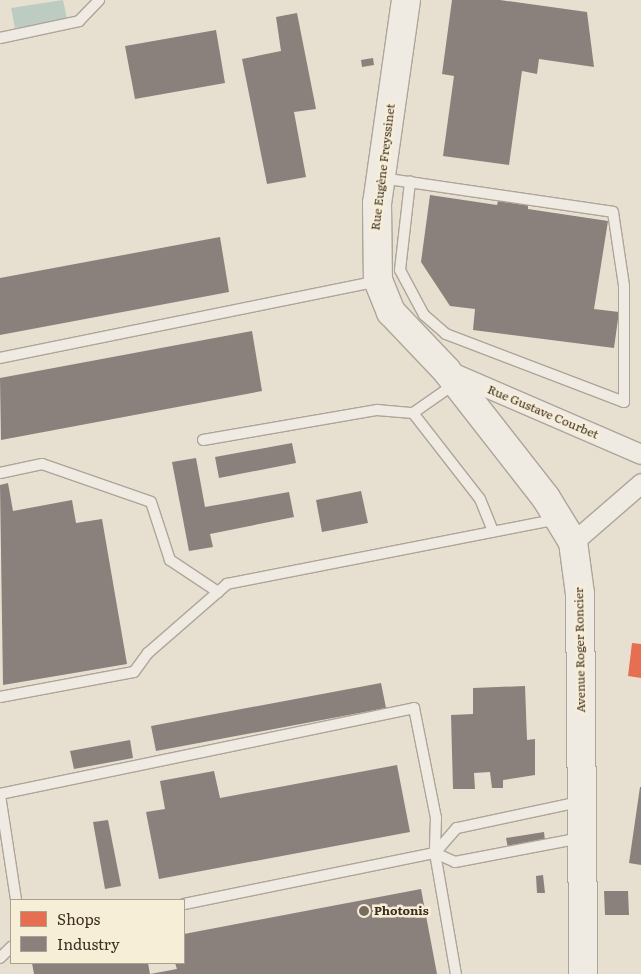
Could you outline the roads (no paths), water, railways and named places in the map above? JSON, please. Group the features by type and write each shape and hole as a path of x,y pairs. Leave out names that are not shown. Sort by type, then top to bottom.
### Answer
{"street":[{"name":"Rue Eugène Freyssinet","path":"406,0 380,178 374,243 378,280 391,312 451,377"},
{"name":"Rue Gustave Courbet","path":"451,377 641,454"},
{"name":"Avenue Roger Roncier","path":"451,377 560,518 573,542 580,594 583,974"},
{"path":"573,542 641,483"}],"lane":[{"path":"0,38 79,21 99,0"},
{"path":"380,178 410,182 613,212 624,286 624,402 446,334 424,315 400,270 410,182"},
{"path":"0,358 378,280"},
{"path":"413,414 451,377"},
{"path":"203,440 377,410 413,414 480,499 493,532"},
{"path":"0,473 42,464 151,502 170,560 218,592"},
{"path":"0,697 134,672 148,652 227,584 560,518"},
{"path":"16,899 0,794 414,708 436,818 435,853 456,974"},
{"path":"435,853 457,828 582,802"},
{"path":"185,904 435,853 455,862 582,838"},
{"path":"0,958 10,948"}],"place":[{"name":"Photonis","path":"364,911"}]}
